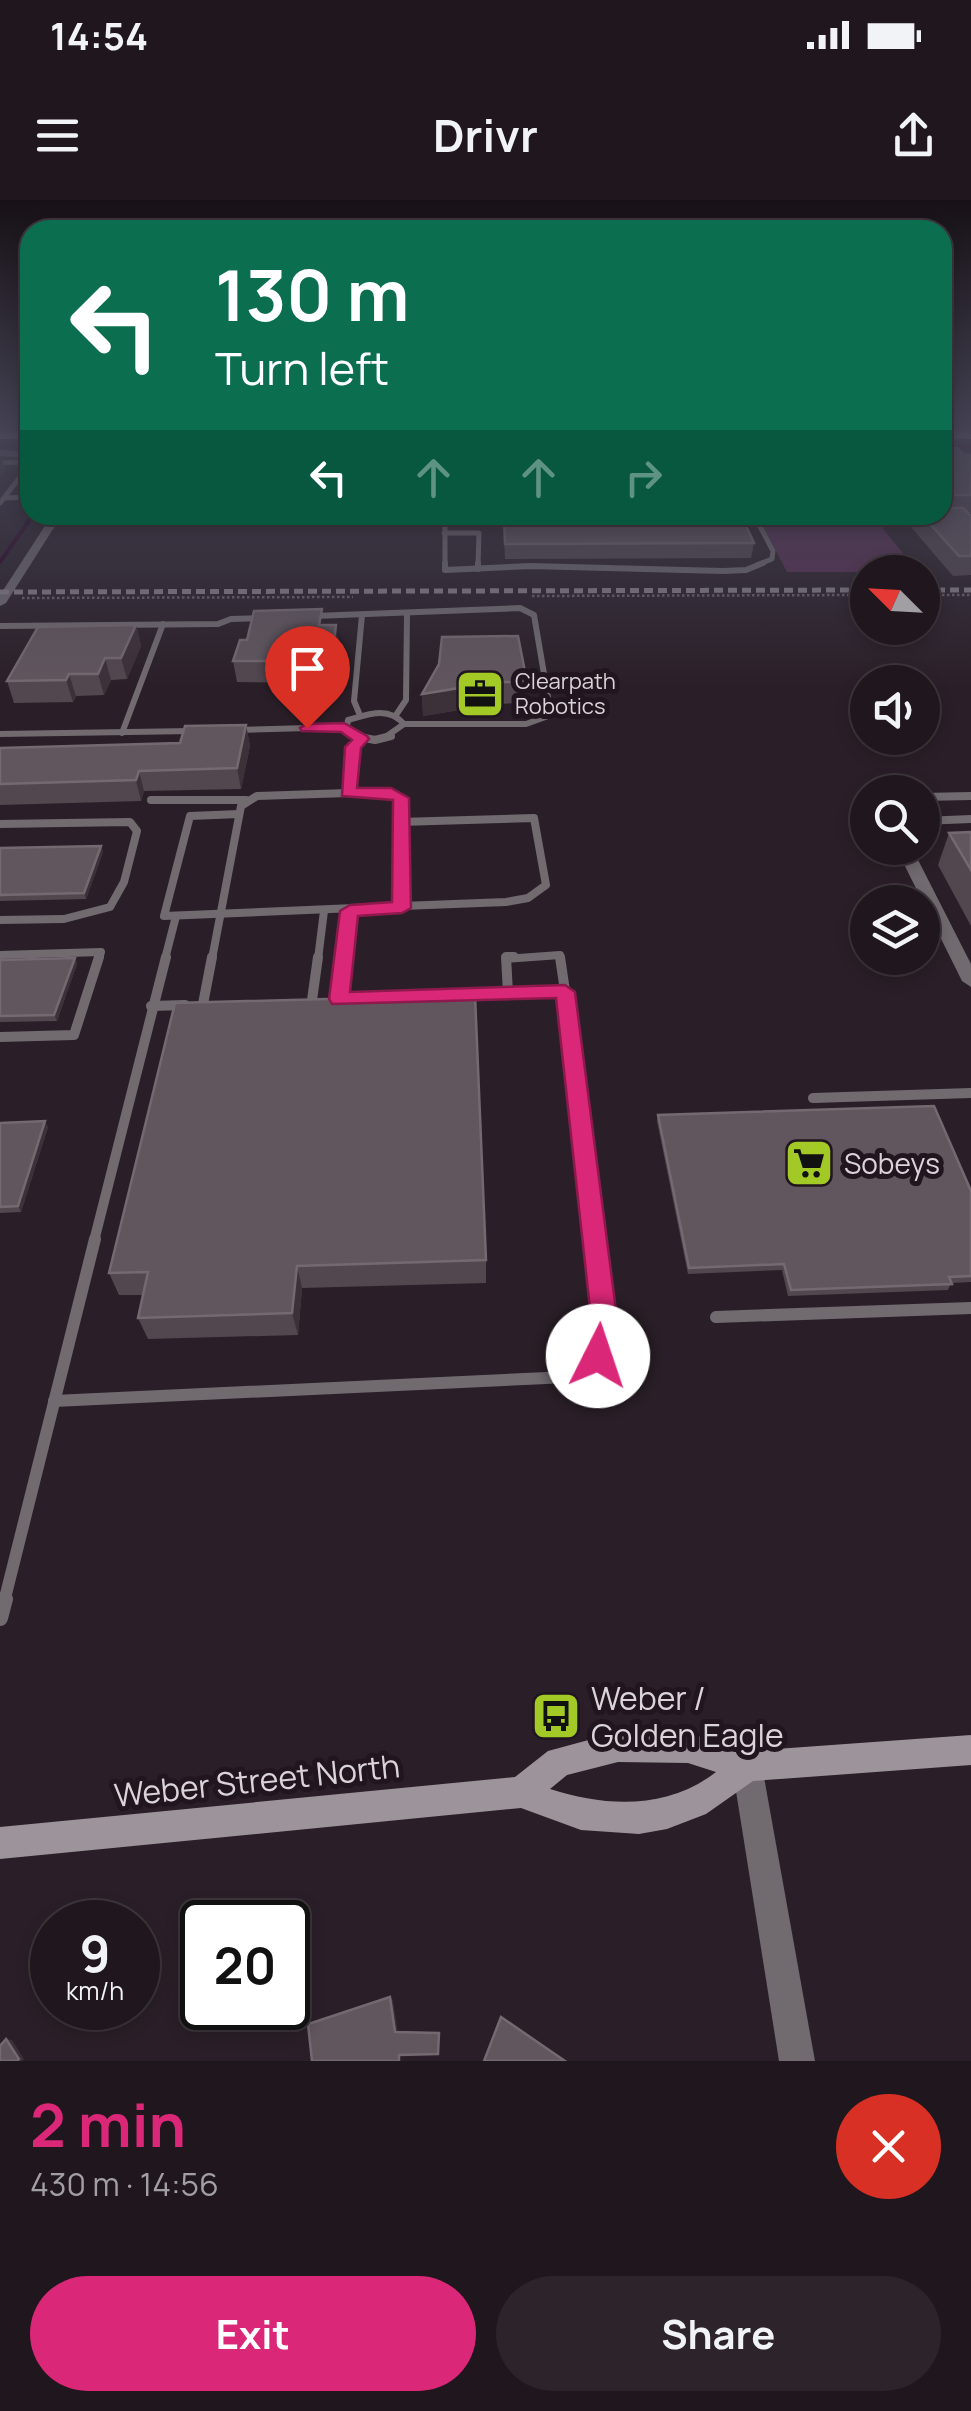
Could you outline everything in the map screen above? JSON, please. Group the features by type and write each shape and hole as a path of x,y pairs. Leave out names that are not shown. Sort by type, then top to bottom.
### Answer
{"main road":[{"path":"521,1792 560,1762 618,1746 688,1748 747,1766 971,1750"},
{"name":"Weber Street North","path":"0,1842 521,1792 586,1817 617,1819 675,1812 699,1804 720,1792 747,1766"}],"street":[{"path":"0,603 51,525"},
{"path":"940,821 971,820"},
{"path":"913,865 971,981"},
{"path":"747,1766 797,2061"}],"lane":[{"path":"445,525 445,570 530,566 746,570 772,559 773,551 759,525"},
{"path":"444,534 478,534 478,569"},
{"path":"233,730 344,728 362,739 390,737 404,724 526,724 551,715 534,615 520,608 305,617"},
{"path":"396,716 406,700 407,614"},
{"path":"359,714 354,700 362,615"},
{"path":"0,626 268,618"},
{"path":"122,733 163,624"},
{"path":"344,728 348,720 359,714 378,711 396,716 404,724"},
{"path":"0,734 196,731"},
{"path":"348,793 353,747 362,739"},
{"path":"151,800 397,795 401,798 402,908"},
{"path":"940,797 971,796"},
{"path":"202,1004 239,814 246,800"},
{"path":"239,814 190,816 164,916 506,902 528,898 546,885 534,818 400,822"},
{"path":"0,824 109,820 130,822 137,830 118,897 109,909 94,916 0,920"},
{"path":"312,1000 324,911"},
{"path":"339,999 350,911"},
{"path":"0,1618 176,916"},
{"path":"0,955 101,952 74,1036 0,1038"},
{"path":"54,1402 552,1381 583,1375 598,1356 604,1318 560,955 506,957 508,993"},
{"path":"294,1000 565,992"},
{"path":"151,1006 220,1003"},
{"path":"813,1098 971,1093"},
{"path":"716,1317 971,1308"}],"path":[{"path":"940,595 971,595"}],"shaded area":[{"path":"762,525 880,525 904,555 850,555 850,572 787,572"}],"building":[{"path":"952,516 971,516 971,556 959,556 931,525 952,525"},
{"path":"504,525 746,525 754,543 505,544"},
{"path":"322,609 319,625 336,625 331,661 233,661 240,640 247,640 254,611"},
{"path":"136,625 121,658 105,658 98,674 69,674 66,680 7,681 38,627"},
{"path":"518,636 527,682 496,682 422,694 439,664 442,637"},
{"path":"246,725 237,768 139,771 136,780 0,784 0,748 180,743 185,726"},
{"path":"971,832 971,870 949,833"},
{"path":"101,846 84,893 0,895 0,848"},
{"path":"75,958 54,1015 0,1016 0,960"},
{"path":"475,995 486,1260 297,1266 292,1313 138,1318 148,1272 109,1273 175,1003"},
{"name":"Sobeys","path":"934,1106 971,1191 971,1276 949,1277 952,1284 791,1290 784,1264 689,1268 658,1115"},
{"path":"45,1121 18,1206 0,1207 0,1123"},
{"path":"390,1997 395,2032 439,2033 438,2054 399,2055 399,2061 312,2061 310,2023"},
{"path":"501,2017 565,2061 484,2061"},
{"path":"6,2039 17,2061 0,2061 0,2046"}],"waterway":[{"path":"0,562 26,525"}],"railway":[{"path":"0,592 850,590"},
{"path":"940,590 971,590"}],"place":[{"name":"Clearpath Robotics","path":"480,694"},
{"name":"Sobeys","path":"809,1163"},
{"name":"Weber / Golden Eagle","path":"556,1716"}],"route":[{"path":"307,728 344,728 362,739 353,747 348,793 391,792 401,798 402,908 350,911 339,999 565,992 604,1318 598,1356"}]}
